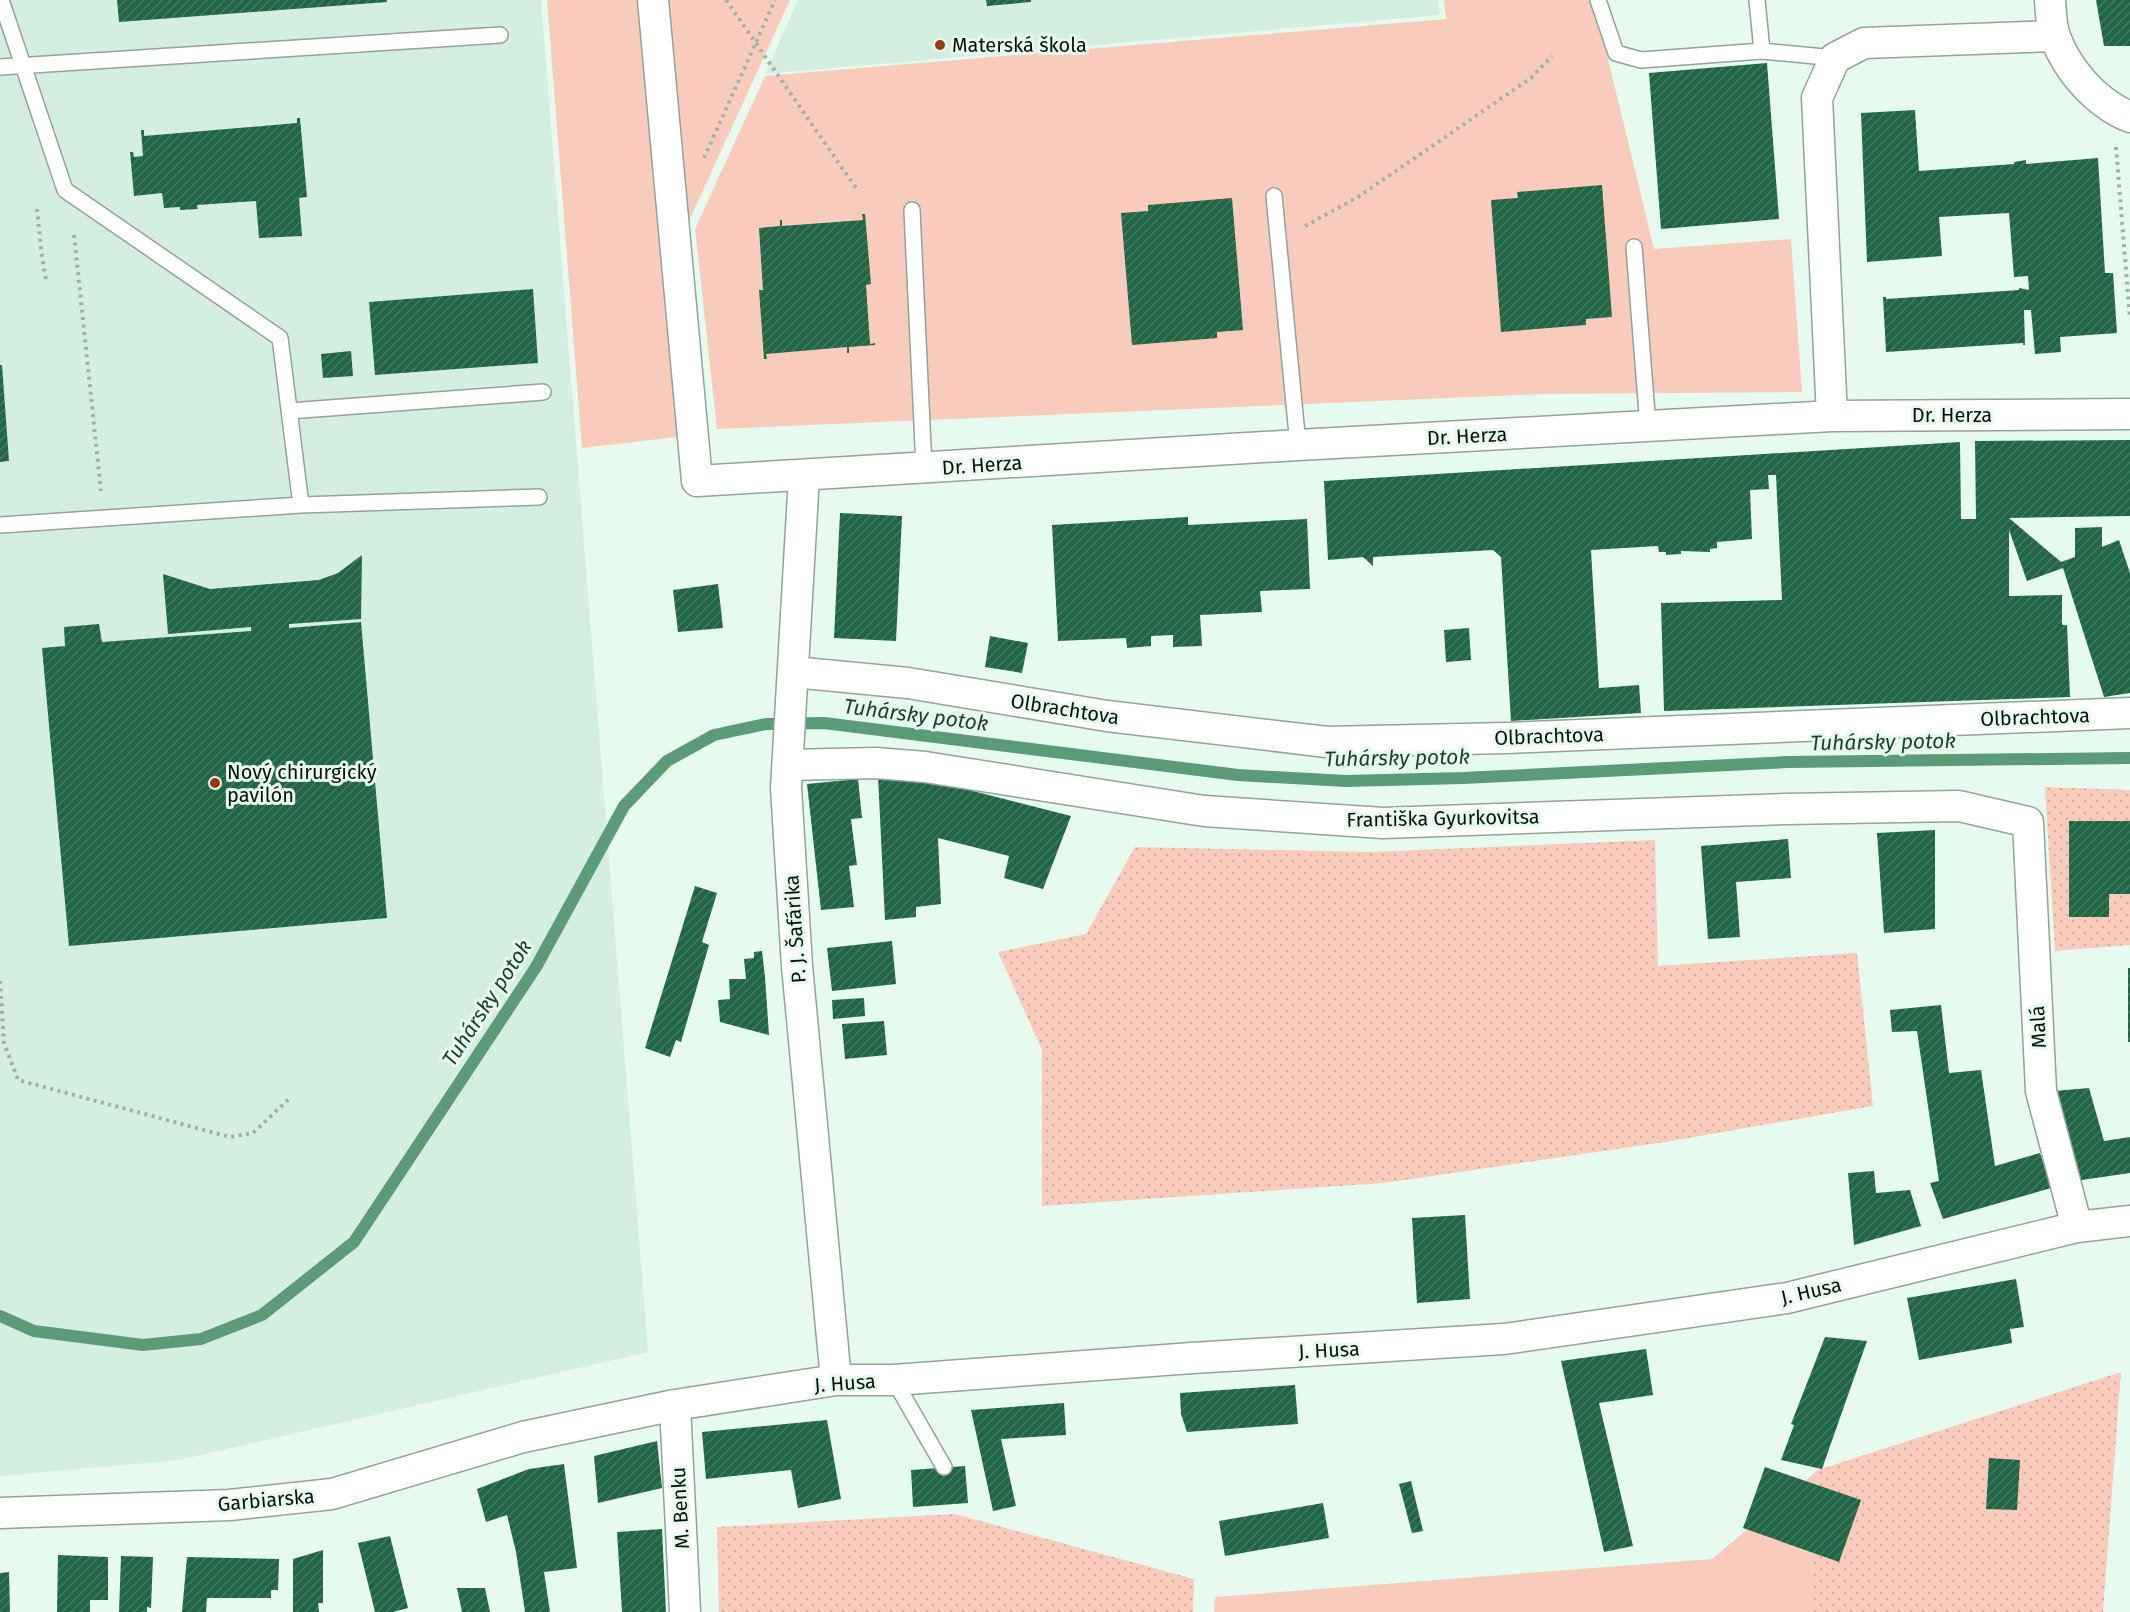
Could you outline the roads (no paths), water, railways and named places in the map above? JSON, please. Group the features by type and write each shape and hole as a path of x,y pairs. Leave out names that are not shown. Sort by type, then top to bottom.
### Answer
{"street":[{"name":"Dr. Herza","path":"653,0 697,481 1832,416 2130,414"},
{"path":"2050,0 2055,36 2073,72 2122,114"},
{"path":"1832,416 1817,98 1835,58 1864,43 2055,36"},
{"name":"P. J. Šafárika","path":"804,476 787,777 797,966 836,1380"},
{"name":"Olbrachtova","path":"793,662 1107,716 1327,742 1506,738 2130,713"},
{"name":"Františka Gyurkovitsa","path":"787,777 876,763 924,767 1204,811 1383,823 1773,809 1959,806 2028,822"},
{"name":"Malá","path":"2028,822 2041,1091 2077,1227"},
{"name":"J. Husa","path":"523,1437 675,1404 836,1380 894,1380 1192,1358 1504,1339 1787,1298 2077,1227 2130,1221"},
{"name":"M. Benku","path":"675,1404 685,1612"},
{"name":"Garbiarska","path":"0,1513 230,1505 332,1494 523,1437"}],"lane":[{"path":"1,0 65,190 280,339 301,505"},
{"path":"1598,0 1616,53 1641,60 1762,51 1835,58"},
{"path":"1757,0 1762,51"},
{"path":"0,68 500,35"},
{"path":"1274,196 1298,445"},
{"path":"912,210 924,468"},
{"path":"1634,247 1648,427"},
{"path":"289,411 543,392"},
{"path":"0,525 301,505 539,497"},
{"path":"894,1380 944,1467"}],"waterway":[{"name":"Tuhársky potok","path":"0,1316 34,1331 143,1345 201,1339 262,1315 354,1242 536,967 624,806 667,761 714,735 766,724 824,723 1238,775 1346,781 1463,778 1788,762 2130,758"}],"place":[{"name":"Materská škola","path":"940,45"},
{"name":"Nový chirurgický pavilón","path":"215,783"}]}
